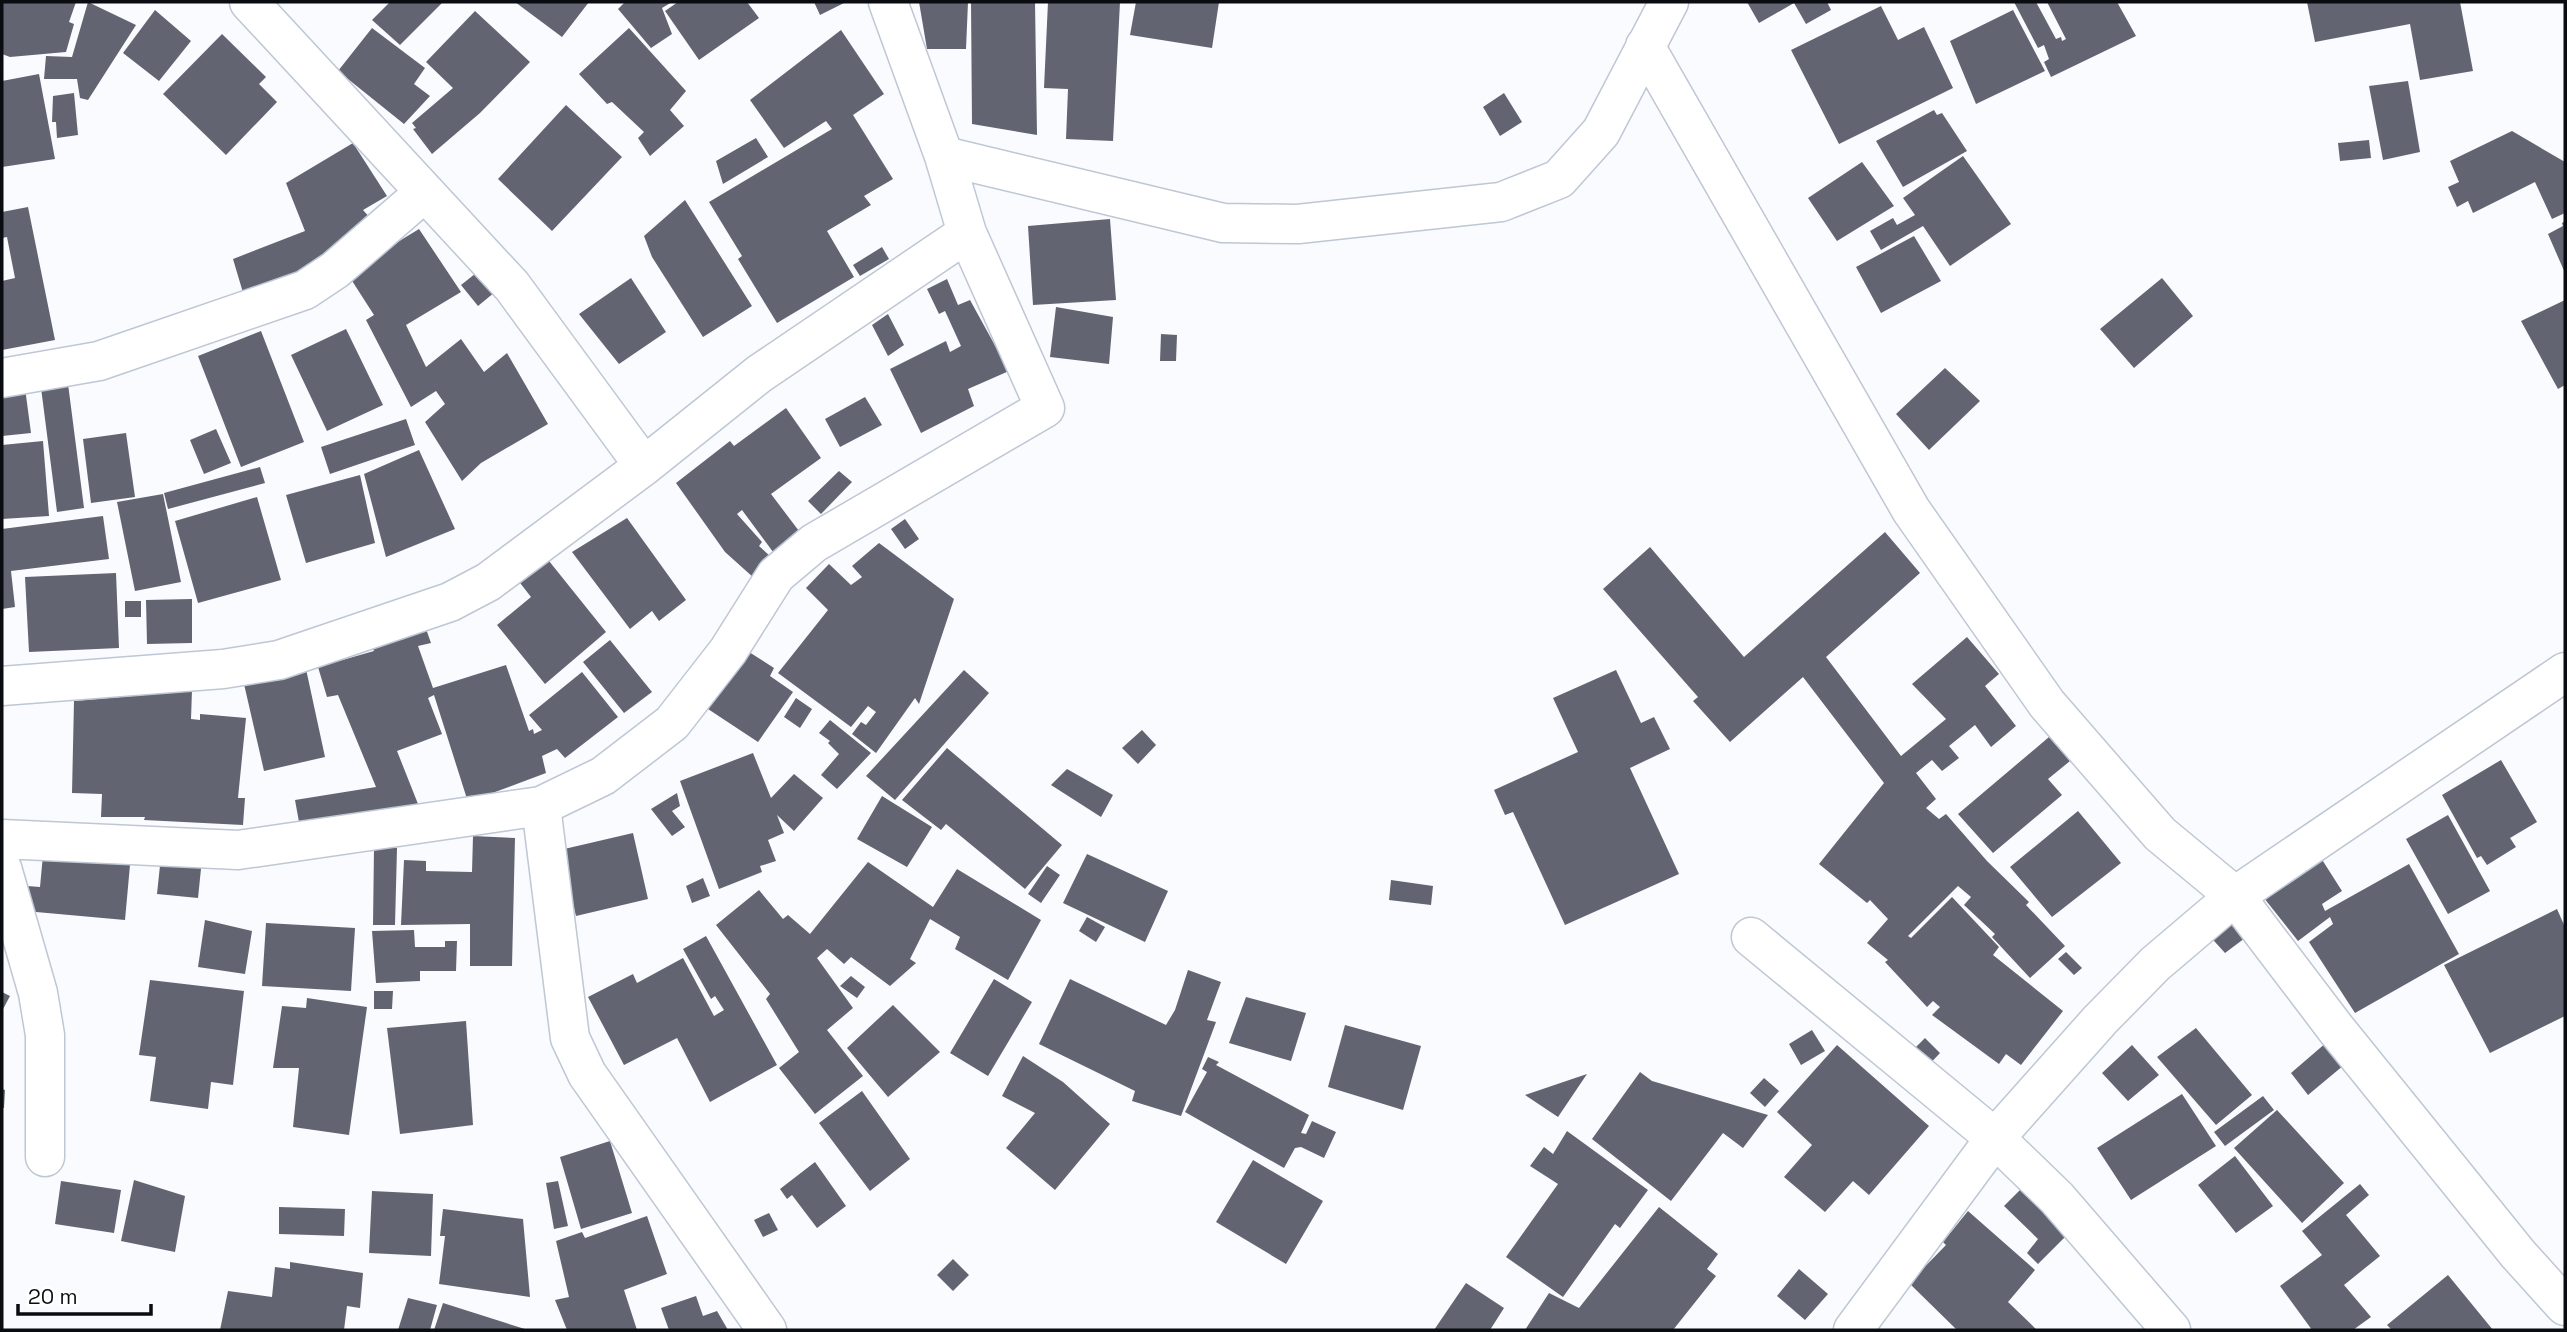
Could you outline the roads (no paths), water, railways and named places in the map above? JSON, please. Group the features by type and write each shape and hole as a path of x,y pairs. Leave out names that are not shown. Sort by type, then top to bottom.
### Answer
{"street":[{"path":"249,2 512,286 644,466"},
{"path":"2,839 238,850 541,806 603,776 672,723 728,651 776,575 814,543 1045,408 967,233 944,156 888,2"},
{"path":"944,156 1223,223 1298,224 1501,202 1559,179 1601,132 1669,2"},
{"path":"1646,47 1911,510 2047,704 2160,834 2235,896 2336,1029 2518,1254 2565,1306"},
{"path":"2,378 99,361 305,290 335,270 425,192"},
{"path":"2,686 223,669 279,660 437,607 488,582 644,466 759,374 967,233"},
{"path":"1853,1330 1995,1138 2100,1020 2155,964 2235,896 2565,672"},
{"path":"541,806 570,1038 587,1074 767,1330"},
{"path":"2,868 38,993 45,1035 45,1157"},
{"path":"1751,937 1995,1138 2057,1198 2171,1330"}]}
